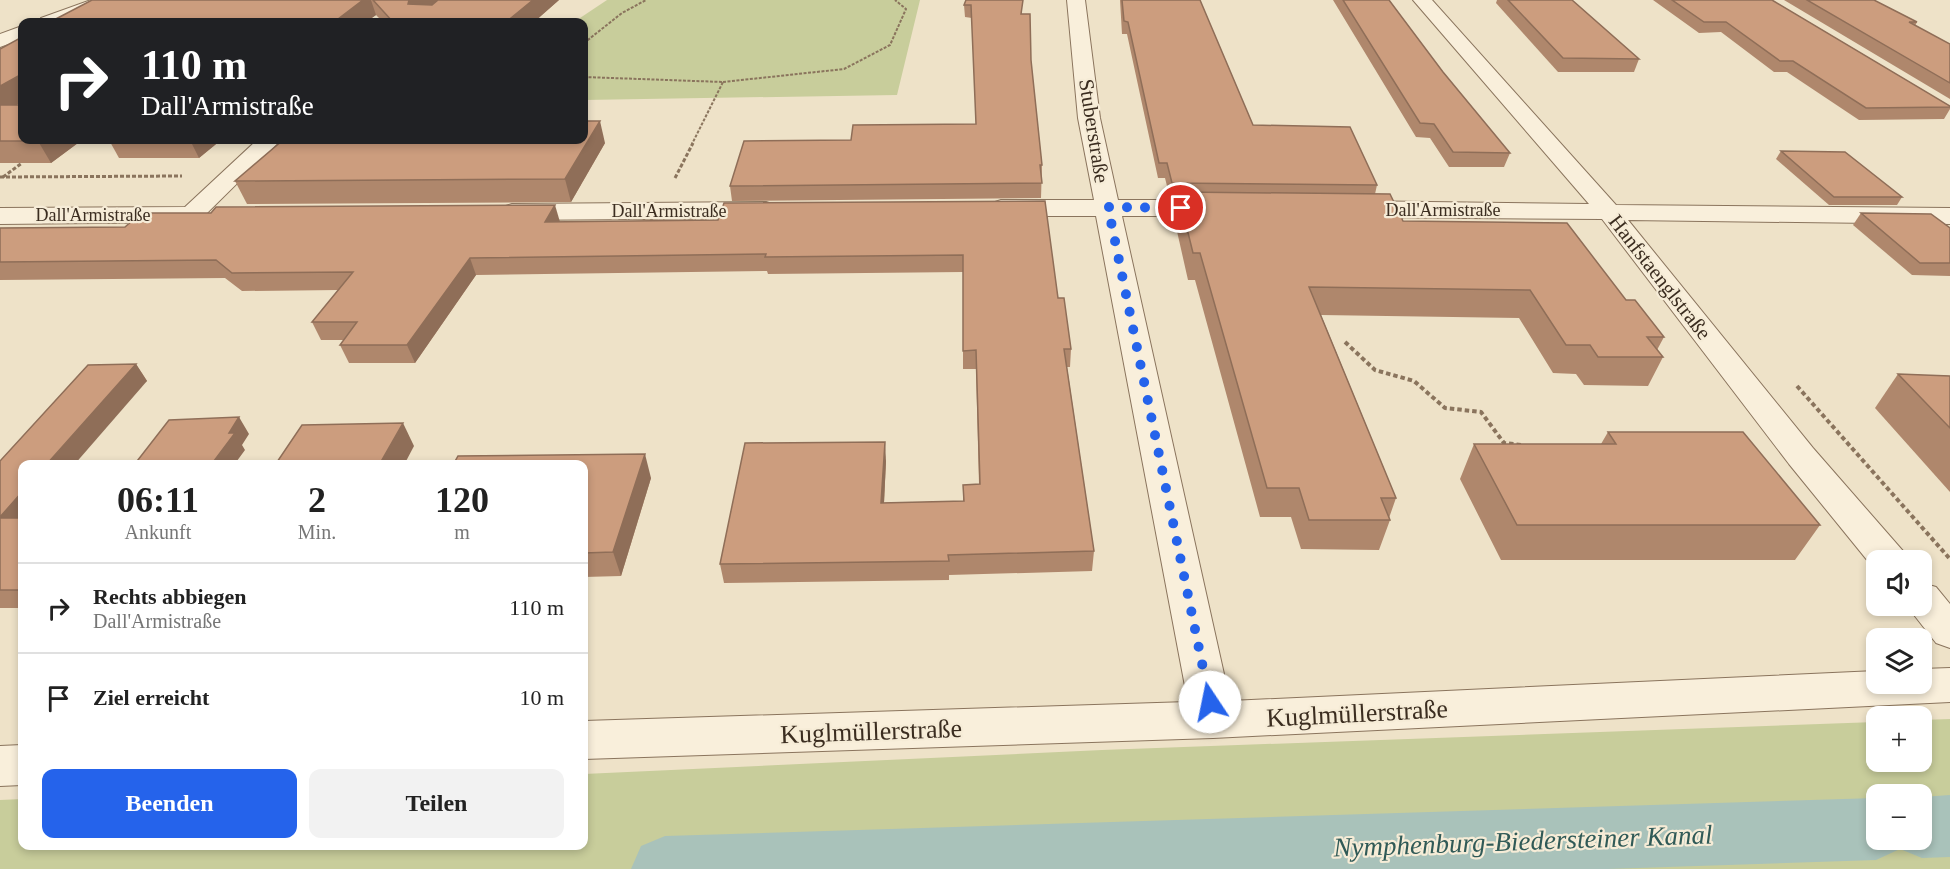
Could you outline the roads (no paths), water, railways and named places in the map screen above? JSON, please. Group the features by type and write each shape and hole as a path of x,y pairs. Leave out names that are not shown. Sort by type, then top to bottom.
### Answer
{"street":[{"path":"59,18 107,0"},
{"name":"Stuberstraße","path":"1076,0 1089,118 1213,720"},
{"name":"Hanfstaenglstraße","path":"1422,0 1608,211 1801,456 1881,550"},
{"path":"0,41 18,34"},
{"path":"192,214 266,144"},
{"path":"982,208 1242,208"},
{"name":"Dall'Armistraße","path":"1325,209 1950,216"},
{"name":"Dall'Armistraße","path":"486,212 793,210"},
{"name":"Dall'Armistraße","path":"0,216 222,214"},
{"path":"1932,610 1950,632"},
{"name":"Kuglmüllerstraße","path":"588,740 1213,720 1950,685"},
{"path":"0,766 18,765"}],"waterway":[{"name":"Nymphenburg-Biedersteiner Kanal","path":"1932,827 1950,826"},
{"name":"Nymphenburg-Biedersteiner Kanal","path":"665,869 1866,829"}]}
